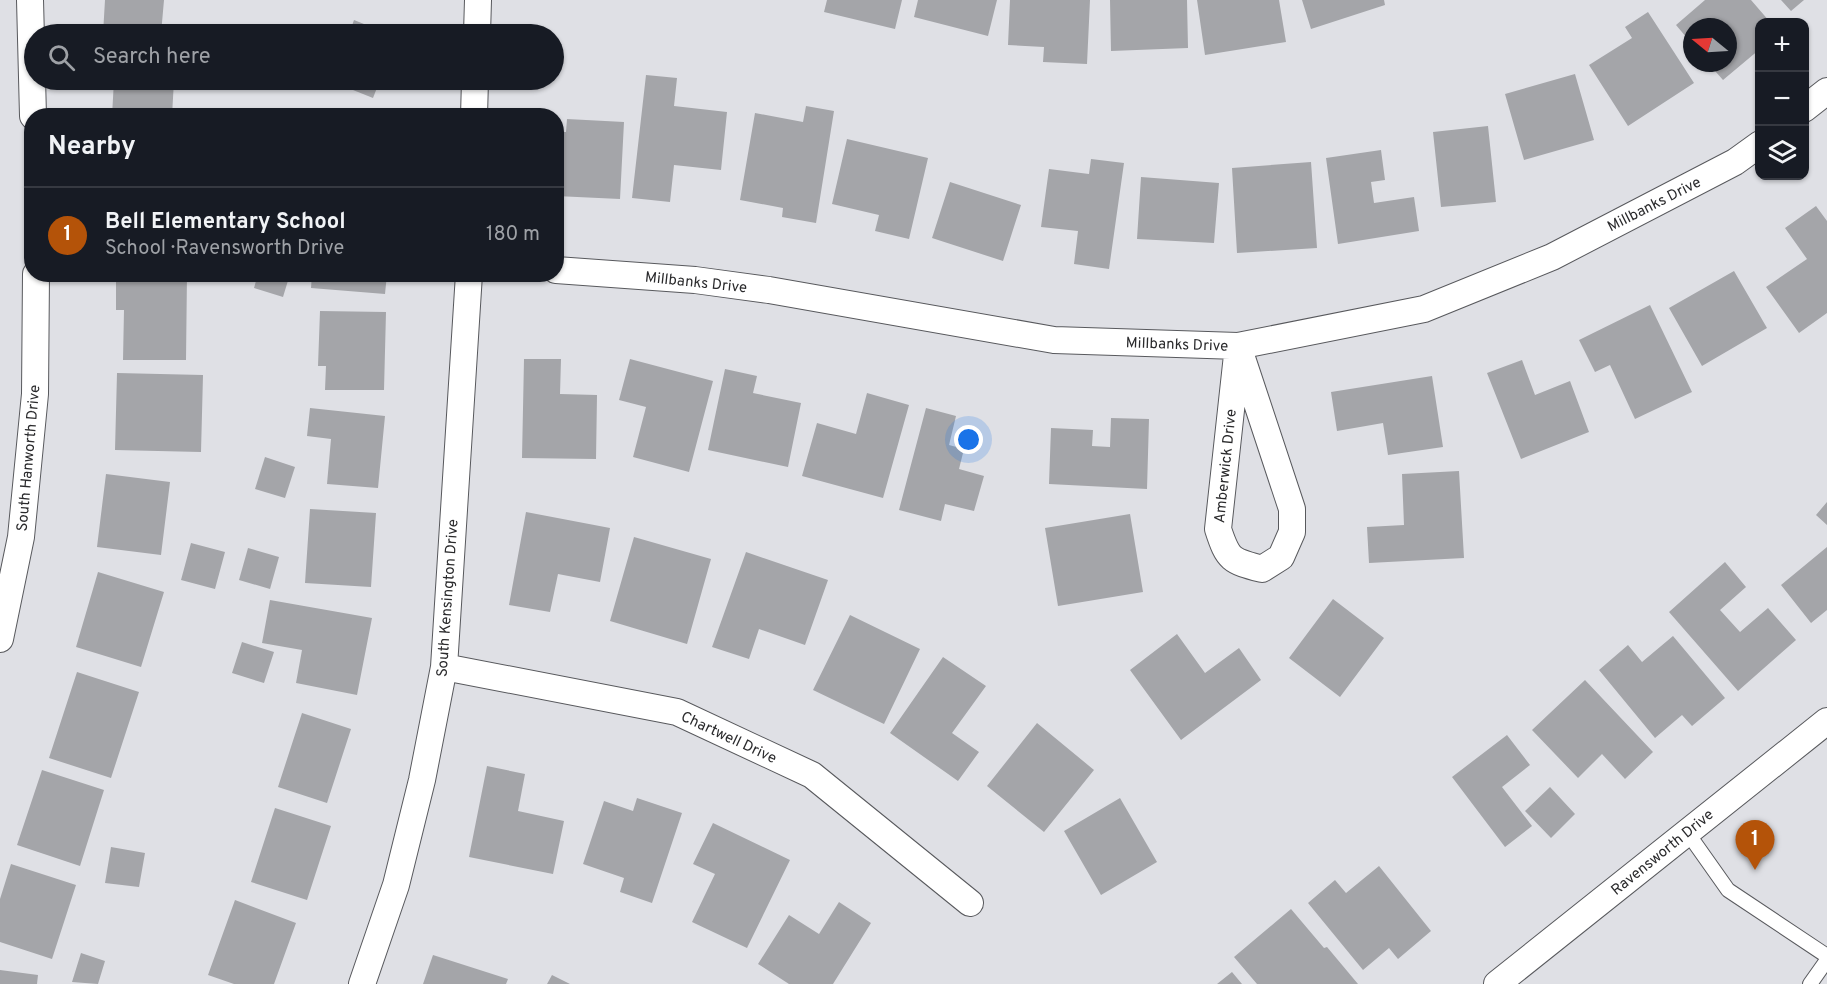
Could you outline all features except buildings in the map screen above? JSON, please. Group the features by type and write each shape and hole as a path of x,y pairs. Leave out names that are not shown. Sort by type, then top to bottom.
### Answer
{"street":[{"path":"30,0 31,24"},
{"path":"477,24 478,0"},
{"path":"32,90 33,108"},
{"path":"474,108 475,90"},
{"path":"1809,105 1827,91"},
{"name":"Millbanks Drive","path":"564,271 737,285 1054,340 1238,346 1424,309 1552,257 1735,162 1755,148"},
{"name":"South Hanworth Drive","path":"0,639 21,537 35,394 36,282"},
{"name":"South Kensington Drive","path":"362,984 396,885 422,780 444,667 468,282"},
{"name":"Amberwick Drive","path":"1238,346 1292,509 1292,532 1281,557 1262,569 1237,562 1225,549 1218,529 1238,346"},
{"name":"Chartwell Drive","path":"444,667 676,712 812,775 970,903"},
{"name":"Ravensworth Drive","path":"1497,984 1827,720"}],"lane":[{"path":"1687,832 1728,890 1827,958 1810,984"}],"place":[{"name":"Bell Elementary School","path":"1755,870"}]}
